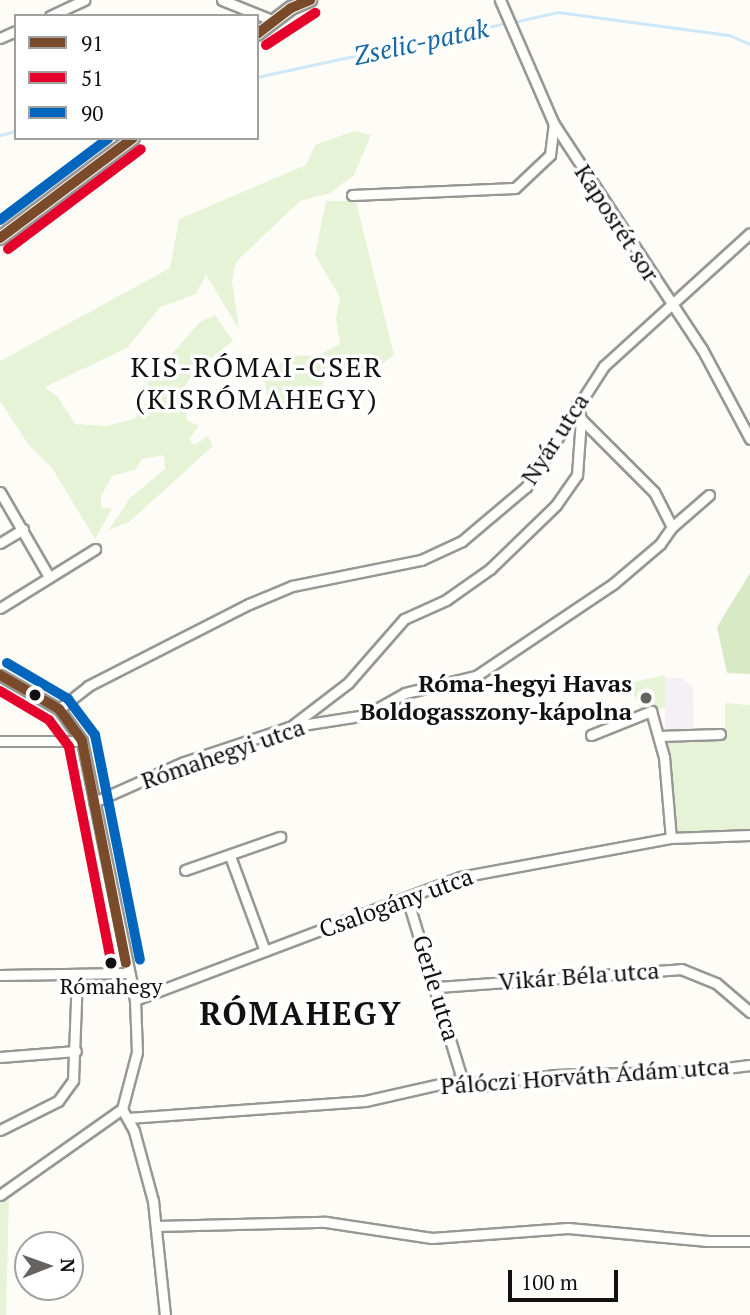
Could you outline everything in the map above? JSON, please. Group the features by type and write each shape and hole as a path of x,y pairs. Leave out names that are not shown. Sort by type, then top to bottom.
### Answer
{"street":[{"path":"54,14 85,0"},
{"path":"222,0 257,14"},
{"path":"259,32 272,20 310,0"},
{"name":"Kaposrét sor","path":"500,0 510,29 554,124 669,305 702,349 750,439"},
{"path":"259,15 272,20"},
{"path":"352,195 515,188 550,155 554,124"},
{"path":"0,238 130,140"},
{"name":"Nyár utca","path":"59,709 88,686 270,595 292,586 421,560 462,541 526,487 604,366 750,233"},
{"path":"289,727 348,683 404,619 446,600 490,569 556,505 578,475 581,419 577,405"},
{"path":"581,419 654,492 672,527"},
{"path":"0,492 49,577"},
{"name":"Rómahegyi utca","path":"94,802 184,762 289,727 366,715 405,693 476,676 613,584 660,544 672,527 709,495"},
{"path":"0,543 23,529"},
{"path":"0,608 96,550"},
{"path":"0,675 59,709 82,741 135,1000 137,1052 122,1109 0,1195"},
{"path":"591,735 651,711 659,736 671,838"},
{"path":"659,736 720,734"},
{"path":"0,741 82,741"},
{"name":"Csalogány utca","path":"135,1000 460,877 671,838 750,835"},
{"path":"185,870 280,837"},
{"path":"230,856 265,951"},
{"name":"Gerle utca","path":"407,898 438,987 462,1079"},
{"name":"Vikár Béla utca","path":"438,987 681,969 716,982 750,1012"},
{"path":"0,975 77,976 128,973"},
{"path":"0,1130 41,1111 67,1091 76,1069 77,976"},
{"path":"0,1057 76,1051"},
{"name":"Pálóczi Horváth Ádám utca","path":"128,1118 365,1101 462,1079 482,1086 554,1075 703,1071 750,1065"},
{"path":"122,1109 144,1161 157,1226 164,1314"},
{"path":"157,1226 326,1222 432,1238 568,1228 707,1241 750,1241"}],"shaded area":[{"path":"665,678 682,678 693,687 694,731 665,731"}],"green space":[{"path":"354,131 371,135 354,175 330,193 300,201 236,262 232,281 239,329 206,275 196,294 160,307 127,348 45,387 58,397 75,424 106,426 134,419 147,402 148,381 200,322 215,315 233,341 198,368 184,387 187,420 199,426 189,439 194,445 208,436 213,446 129,522 109,530 130,498 165,469 164,455 142,459 135,470 112,476 101,496 101,507 112,509 95,539 52,468 28,444 0,401 0,361 170,268 179,219 306,165 315,145"},
{"path":"326,201 356,201 394,355 365,377 355,367 323,381 322,394 289,412 268,401 265,382 287,355 317,356 340,344 336,319 340,297 315,255"},
{"path":"750,573 750,674 727,673 717,627"},
{"path":"665,675 665,708 641,711 629,683"},
{"path":"725,703 750,705 750,832 680,833 674,828 664,739 725,738"},
{"path":"9,1199 6,1315 0,1315 0,1204"}],"waterway":[{"name":"Zselic-patak","path":"514,22 558,12 729,35 750,44"},
{"name":"Zselic-patak","path":"259,77 507,23"},
{"name":"Zselic-patak","path":"0,135 14,132"}],"transit line":[{"name":"91","path":"259,32 291,8 310,0"},
{"name":"51","path":"266,45 315,13"},
{"name":"90","path":"0,220 106,140"},
{"name":"91","path":"0,238 130,140"},
{"name":"51","path":"8,249 141,149"},
{"name":"90","path":"7,663 68,699 95,735 140,960"},
{"name":"91","path":"0,675 59,709 82,741 126,963"},
{"name":"51","path":"0,691 49,720 69,747 112,966"}],"place":[{"name":"Róma-hegyi Havas Boldogasszony-kápolna","path":"646,698"},
{"name":"Rómahegy","path":"111,963"}],"district":[{"name":"KIS-RÓMAI-CSER (KISRÓMAHEGY)","path":"257,383"},
{"name":"RÓMAHEGY","path":"301,1013"}]}
